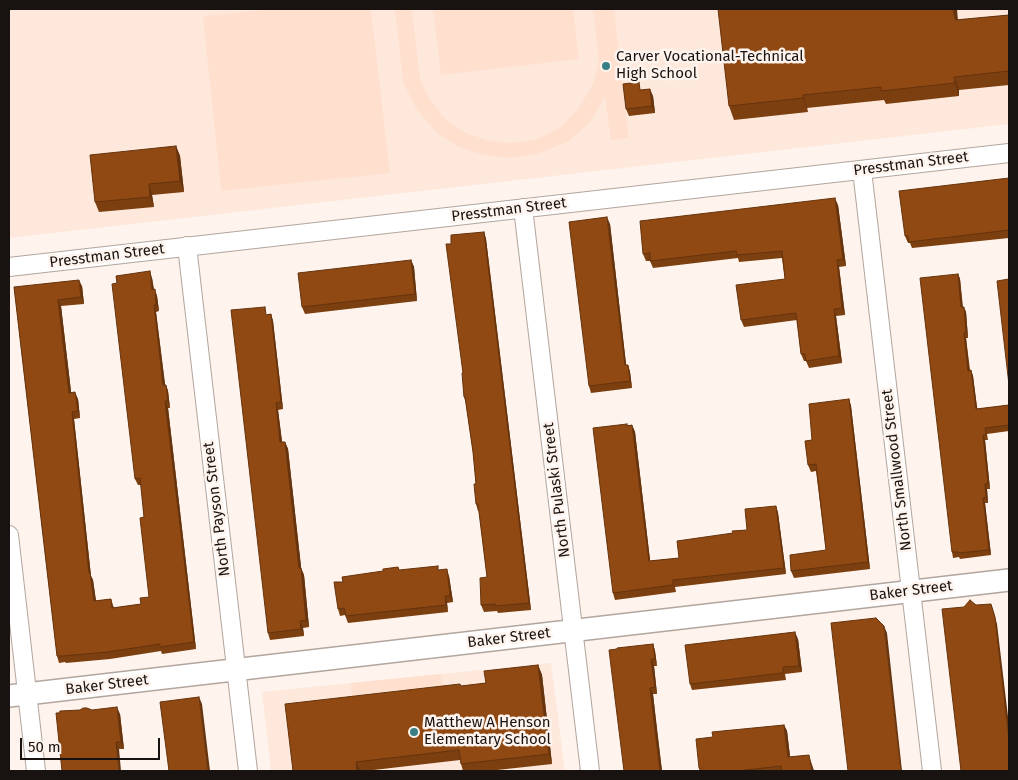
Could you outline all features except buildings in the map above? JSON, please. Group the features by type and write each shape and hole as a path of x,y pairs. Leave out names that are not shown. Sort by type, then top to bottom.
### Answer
{"street":[{"name":"Presstman Street","path":"9,267 1009,153"},
{"name":"North Smallwood Street","path":"862,170 932,771"},
{"name":"North Pulaski Street","path":"523,208 590,771"},
{"name":"North Payson Street","path":"187,246 248,771"},
{"path":"9,535 18,695 36,771"},
{"name":"Baker Street","path":"18,695 1009,580"}],"shaded area":[{"name":"Carver Vocational-Technical High School","path":"9,9 1009,9 1009,124 9,238"},
{"path":"274,9 371,9 390,173 221,191 203,16"},
{"path":"395,9 412,9 420,79 429,98 445,119 464,132 486,140 510,143 535,140 561,127 577,110 593,85 599,61 593,9 614,9 629,138 611,140 605,97 590,122 569,141 538,154 509,158 484,155 459,147 436,132 416,108 403,82"},
{"path":"433,9 573,9 579,59 441,75"},
{"name":"Matthew A Henson Elementary School","path":"551,663 565,771 271,771 262,692"},
{"path":"441,674 444,697 353,707 351,683"}],"place":[{"name":"Carver Vocational-Technical High School","path":"606,66"},
{"name":"Matthew A Henson Elementary School","path":"414,732"}]}
